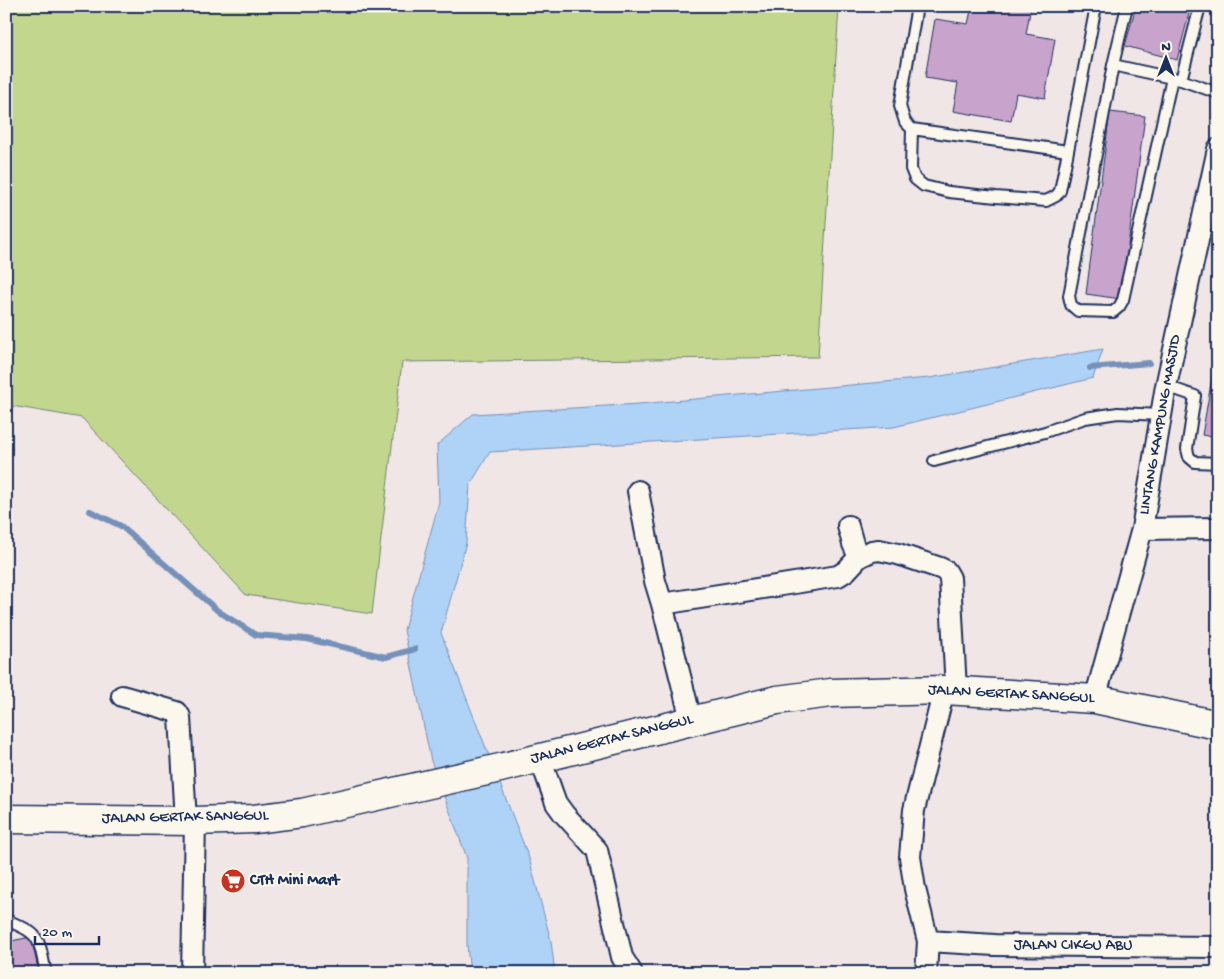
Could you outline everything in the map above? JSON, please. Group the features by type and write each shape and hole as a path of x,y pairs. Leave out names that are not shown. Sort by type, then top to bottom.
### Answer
{"main road":[{"name":"JALAN GERTAK SANGGUL","path":"6,819 190,821 254,819 302,813 500,768 777,700 831,693 950,690 1095,699 1218,724"}],"street":[{"name":"LINTANG KAMPUNG MASJID","path":"1095,699 1142,529 1166,386 1218,149"},
{"path":"638,491 655,582 691,720"},
{"path":"848,526 852,544 859,557"},
{"path":"1142,529 1218,528"},
{"path":"662,604 838,576 846,571 859,557 879,550 898,554 946,571 950,578 950,690 914,810 910,857 914,889 928,941 926,973"},
{"path":"122,696 177,712 180,717 190,821 192,973"},
{"path":"540,758 560,808 596,850 622,957 632,973"},
{"name":"JALAN CIKGU ABU","path":"928,941 995,946 1218,947"}],"lane":[{"path":"917,6 900,106 905,122 912,129 1068,151"},
{"path":"912,129 911,169 914,179 924,186 949,192 996,197 1046,200 1056,196 1060,191 1096,6"},
{"path":"1127,6 1113,65 1069,296 1071,305 1078,310 1113,312 1120,307 1123,300 1177,79 1200,6"},
{"path":"1113,65 1177,79 1218,93"},
{"path":"1166,386 1195,396 1186,449 1189,457 1195,462 1218,463"},
{"path":"934,460 1045,432 1085,418 1118,414 1161,415"},
{"path":"6,920 26,928 34,934 38,941 46,973"}],"green space":[{"path":"6,6 839,6 818,357 402,362 372,614 246,595 82,418 6,405"}],"water":[{"path":"1103,349 1093,378 894,427 490,452 470,485 466,543 441,633 529,858 551,941 555,973 470,973 467,946 467,858 431,761 404,630 439,502 437,445 473,414 639,404 929,378"}],"building":[{"path":"972,6 1031,6 1026,34 1055,39 1045,98 1016,93 1011,121 953,111 958,83 925,78 935,19 968,24"},
{"path":"1136,6 1191,6 1177,60 1125,46"},
{"path":"1110,112 1145,116 1121,299 1086,294"},
{"path":"1218,343 1218,438 1202,435"},
{"path":"31,937 39,973 6,973 6,942"}],"waterway":[{"path":"1090,368 1149,363"},
{"path":"90,511 121,526 218,611 256,635 307,639 386,657 415,649"}],"place":[{"name":"CTH Mini Mart","path":"233,881"}]}
